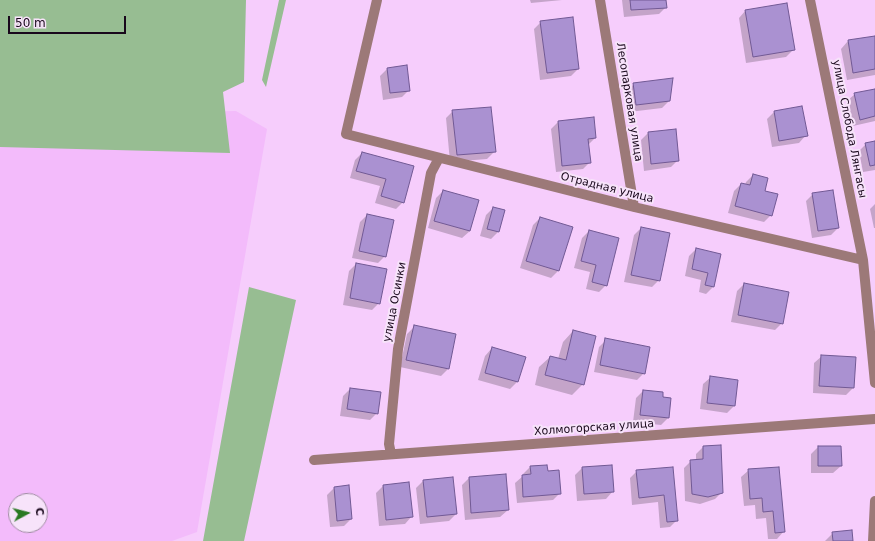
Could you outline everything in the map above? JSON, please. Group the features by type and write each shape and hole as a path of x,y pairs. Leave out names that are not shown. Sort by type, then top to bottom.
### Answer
{"street":[{"name":"Отрадная улица","path":"377,0 346,134 634,207 863,260"},
{"name":"Лесопарковая улица","path":"600,0 634,207"},
{"name":"улица Слобода Лянгасы","path":"810,0 863,260 875,383"},
{"name":"улица Осинки","path":"391,454 389,444 398,349 431,173 439,158"},
{"name":"Холмогорская улица","path":"314,460 875,419"},
{"path":"873,541 875,501"}],"shaded area":[{"path":"236,111 267,129 197,532 172,541 0,541 0,115"}],"green space":[{"path":"0,0 246,0 244,82 223,92 230,153 0,147"},
{"path":"279,0 286,0 266,87 262,80"},
{"path":"249,287 296,300 244,541 203,541"}],"building":[{"path":"630,0 666,0 667,8 631,10"},
{"path":"787,3 795,50 753,57 745,10"},
{"path":"573,17 579,69 547,73 540,21"},
{"path":"875,36 875,69 853,73 848,40"},
{"path":"407,65 410,91 390,93 387,68"},
{"path":"673,78 670,101 636,105 633,83"},
{"path":"875,89 875,116 860,120 854,93"},
{"path":"802,106 808,136 779,141 774,111"},
{"path":"491,107 496,152 457,155 452,110"},
{"path":"594,117 596,138 588,139 591,163 562,166 558,121"},
{"path":"676,129 679,161 651,164 648,132"},
{"path":"875,141 875,165 870,166 865,143"},
{"path":"362,152 414,166 404,203 381,196 386,179 356,171"},
{"path":"753,174 768,178 765,191 778,194 772,216 735,206 741,183 750,185"},
{"path":"443,190 479,200 470,231 434,221"},
{"path":"833,190 839,228 818,231 812,193"},
{"path":"493,207 505,210 499,232 487,229"},
{"path":"367,214 394,220 386,257 359,251"},
{"path":"540,217 573,227 559,271 526,261"},
{"path":"641,227 670,233 660,281 631,275"},
{"path":"589,230 619,238 607,286 592,282 596,265 581,261"},
{"path":"696,248 721,254 714,287 705,285 708,273 692,269"},
{"path":"356,263 387,269 380,304 350,298"},
{"path":"744,283 789,292 783,324 738,315"},
{"path":"414,325 456,334 449,369 406,360"},
{"path":"573,330 596,336 584,385 545,375 550,356 566,360"},
{"path":"605,338 650,347 645,374 600,365"},
{"path":"492,347 526,357 518,382 485,373"},
{"path":"821,355 856,357 854,388 819,386"},
{"path":"710,376 738,380 735,406 707,403"},
{"path":"350,388 381,392 378,414 347,409"},
{"path":"643,390 663,392 663,397 671,398 669,418 640,415"},
{"path":"721,445 723,493 708,497 692,494 690,460 703,459 703,446"},
{"path":"818,446 841,446 842,466 818,466"},
{"path":"547,465 548,471 559,470 561,494 523,497 522,475 531,474 530,466"},
{"path":"612,465 614,492 584,494 582,467"},
{"path":"673,467 678,521 667,522 664,495 639,498 636,470"},
{"path":"779,467 785,532 775,533 773,511 763,512 762,498 750,499 748,469"},
{"path":"506,474 509,510 471,513 469,477"},
{"path":"453,477 457,514 427,517 423,480"},
{"path":"409,482 413,517 386,520 383,485"},
{"path":"349,485 352,519 337,521 334,487"},
{"path":"852,530 853,541 833,541 832,532"}]}
